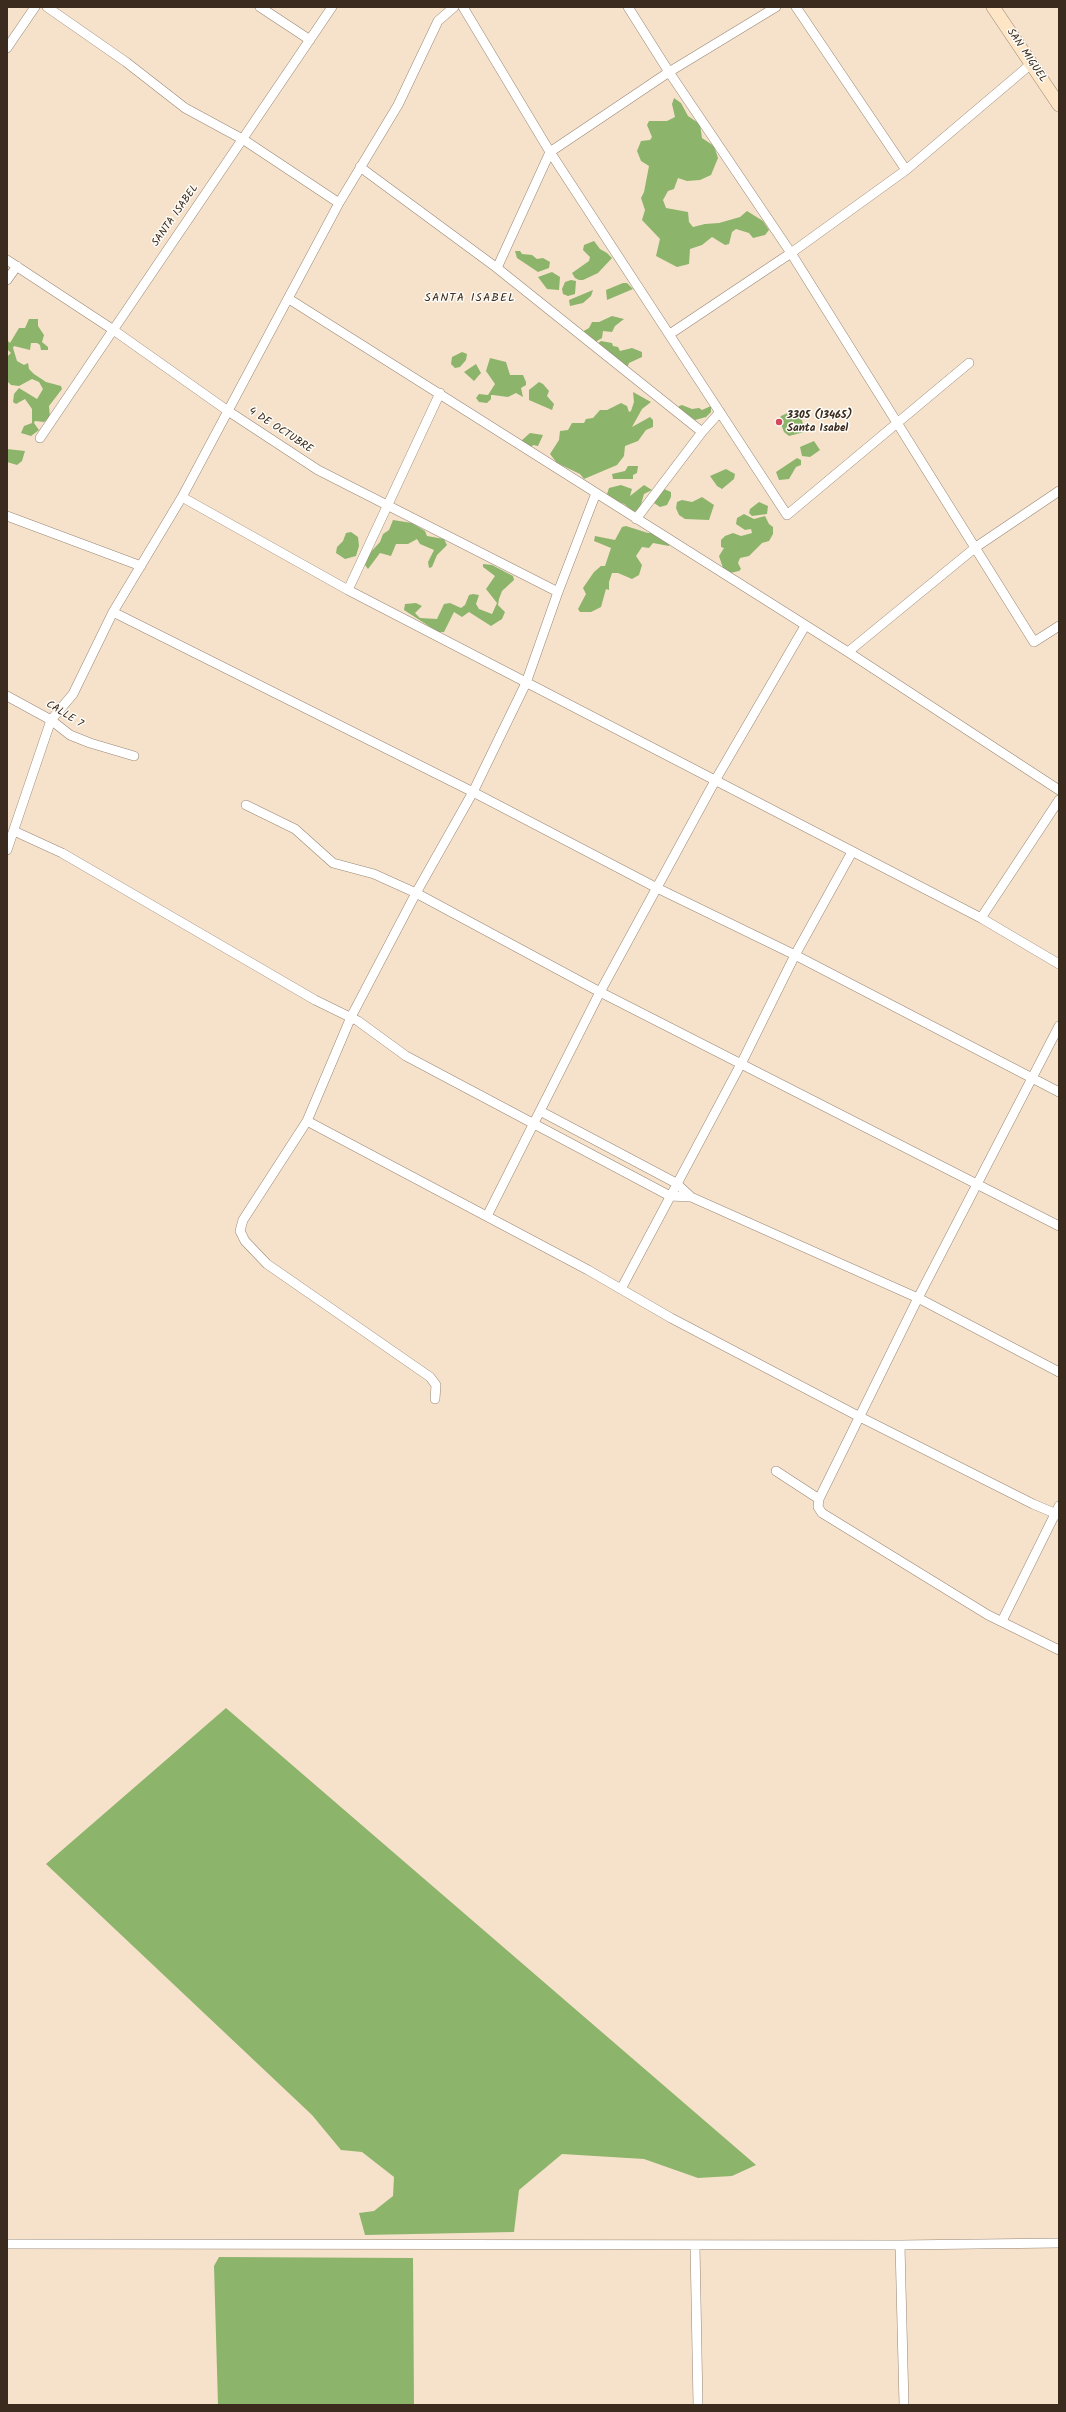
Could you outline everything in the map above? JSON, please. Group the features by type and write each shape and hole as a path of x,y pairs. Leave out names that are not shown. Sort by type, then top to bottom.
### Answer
{"street":[{"path":"7,48 35,7"},
{"path":"47,7 126,62 185,108 244,140 339,203"},
{"path":"260,7 310,40"},
{"name":"SANTA ISABEL","path":"40,438 112,329 244,140 332,7"},
{"path":"7,850 51,720 73,694 113,612 182,497 339,203 398,105 438,21 454,7"},
{"path":"462,7 550,152 787,515 969,363"},
{"path":"628,7 669,72 791,253 898,422 1034,642 1059,626"},
{"path":"497,268 550,152 669,72 776,7"},
{"path":"796,7 906,170"},
{"name":"SAN MIGUEL","path":"992,7 1057,99"},
{"path":"670,334 791,253 906,170 1031,64"},
{"path":"360,167 497,268 702,432"},
{"name":"4 DE OCTUBRE","path":"7,260 112,329 228,411 318,470 386,506 558,592"},
{"path":"7,280 17,266"},
{"path":"289,299 848,652 1059,790"},
{"path":"348,590 440,393"},
{"path":"636,519 702,432 720,412"},
{"path":"848,652 976,547 1059,491"},
{"path":"435,1398 436,1385 430,1377 267,1264 245,1241 240,1231 243,1220 307,1121 351,1017 416,893 473,792 526,683 558,592 596,493"},
{"path":"182,497 348,590 526,683 716,779 852,852 981,918 1059,964"},
{"path":"7,516 141,566"},
{"path":"113,612 473,792 657,888 795,955 1059,1092"},
{"path":"487,1216 600,992 716,779 805,626"},
{"name":"CALLE 7","path":"7,696 51,720 70,735 90,743 134,756"},
{"path":"981,918 1059,800"},
{"path":"246,805 295,829 333,863 374,874 416,893 600,992 742,1062 1059,1226"},
{"path":"14,831 62,853 308,996 351,1017 406,1056 670,1196 691,1198 918,1298 1059,1372"},
{"path":"621,1289 676,1183 742,1062 795,955 852,852"},
{"path":"1059,1026 976,1183 858,1416 819,1499 818,1507 822,1513 957,1596 1059,1650"},
{"path":"540,1111 676,1183 691,1198"},
{"path":"307,1121 487,1216 678,1322 858,1416 1033,1504 1058,1511 1002,1621"},
{"path":"776,1470 819,1499"},
{"path":"7,2244 900,2245 1059,2243"},
{"path":"695,2245 698,2405"},
{"path":"900,2245 904,2405"}],"green space":[{"path":"674,98 681,103 688,116 700,124 702,138 714,146 718,158 711,175 700,180 687,181 678,178 674,189 668,191 663,200 666,208 688,212 689,222 693,227 719,223 740,217 747,211 763,221 769,230 765,235 753,238 749,233 736,229 732,232 729,244 725,245 712,237 702,245 690,249 689,264 677,267 656,256 660,239 642,220 645,210 641,198 644,192 649,166 641,161 637,151 641,141 650,140 652,137 647,125 649,121 667,121 675,117 672,104"},
{"path":"594,241 600,249 612,258 598,273 583,280 579,280 575,278 572,273 589,261 590,257 583,250 584,245"},
{"path":"515,251 520,251 522,254 532,255 537,259 543,258 550,262 549,268 538,272 517,258"},
{"path":"552,272 560,277 559,290 547,289 538,277"},
{"path":"571,280 576,281 575,294 568,296 563,294 562,289 565,282"},
{"path":"623,283 627,283 633,289 607,300 606,290"},
{"path":"593,290 591,296 583,303 570,306 569,300"},
{"path":"612,316 624,319 615,326 612,332 603,331 602,338 597,341 592,343 580,333 589,328 592,322 599,322"},
{"path":"29,319 38,319 38,326 44,335 42,342 48,347 48,350 41,350 40,345 37,343 31,343 30,350 14,346 13,348 17,361 24,365 28,363 29,369 34,374 46,382 61,386 62,389 49,406 50,417 44,422 35,421 34,423 39,430 31,436 21,433 24,426 32,423 32,409 25,399 16,404 13,402 14,394 19,388 37,399 43,389 39,382 32,379 19,386 11,385 7,381 7,357 11,353 7,349 7,340 10,343 19,328 25,328"},
{"path":"601,341 612,343 613,346 618,347 620,351 632,348 642,352 642,357 629,363 627,368 596,345"},
{"path":"462,352 467,354 466,360 460,367 455,368 451,364 452,357"},
{"path":"490,358 506,362 510,375 523,375 526,385 521,388 523,397 516,393 508,397 491,395 491,399 487,403 479,402 476,398 479,394 488,395 495,384 486,371"},
{"path":"476,364 481,373 474,381 464,372"},
{"path":"539,382 549,391 547,396 554,404 552,410 529,400 529,390"},
{"path":"633,392 651,402 642,409 632,427 650,417 653,420 653,427 646,430 638,441 625,446 624,456 617,465 584,479 580,474 557,463 550,454 559,440 560,431 568,430 572,423 584,423 586,419 593,418 600,410 607,410 621,403 627,406 629,412 631,411 634,402"},
{"path":"682,405 692,409 699,408 702,410 711,406 711,412 706,417 695,420 687,414 682,415 677,413 679,406"},
{"path":"792,411 797,418 801,418 805,429 804,432 789,436 784,432 779,419 781,416"},
{"path":"530,433 543,435 538,446 533,445 531,448 521,441"},
{"path":"814,441 820,450 810,457 802,456 800,447"},
{"path":"7,449 25,451 22,461 17,465 7,462"},
{"path":"797,458 801,460 801,465 796,467 789,479 779,480 776,472"},
{"path":"628,466 638,466 637,473 633,475 633,479 613,479 612,474 625,471"},
{"path":"726,469 735,474 734,479 722,489 717,486 710,476"},
{"path":"621,485 632,489 630,496 644,485 652,490 644,494 640,508 634,512 624,504 606,497 609,488"},
{"path":"664,489 671,492 671,497 667,505 660,507 654,503"},
{"path":"702,497 714,505 709,520 685,519 679,515 676,508 677,502 682,500 692,502"},
{"path":"759,502 768,506 767,514 752,516 749,513 750,509"},
{"path":"744,514 754,519 765,516 769,524 773,527 773,534 769,541 762,543 749,556 740,558 738,563 741,569 739,571 730,573 723,568 719,556 724,548 721,547 721,540 725,536 733,533 741,536 752,533 751,529 745,530 736,524 737,518"},
{"path":"393,520 412,523 425,531 427,536 444,539 447,545 437,555 432,567 429,568 428,562 434,550 420,544 417,539 408,544 396,544 391,556 380,553 368,569 365,565 367,556 380,542 383,534 389,530"},
{"path":"626,526 648,533 667,532 671,538 669,546 653,543 649,548 642,547 636,556 642,565 639,575 632,579 618,573 612,573 609,582 609,590 606,589 601,607 591,612 580,612 578,609 586,594 583,588 594,572 601,566 605,566 611,548 594,541 595,536 615,540 622,527"},
{"path":"351,532 358,537 359,546 356,556 345,559 336,553 337,547 343,541 346,533"},
{"path":"483,564 492,565 513,576 514,580 502,591 499,599 498,605 505,612 502,619 491,626 469,612 462,617 454,612 444,632 438,632 404,610 405,604 416,603 422,606 415,613 420,618 437,619 444,604 450,603 461,608 465,605 469,595 473,594 479,595 476,604 479,609 492,614 497,603 486,589 495,576 483,567"},
{"path":"226,1708 756,2165 732,2176 698,2178 644,2159 562,2154 519,2190 514,2232 365,2235 359,2213 374,2211 393,2196 394,2177 362,2152 341,2150 312,2115 46,1864"},
{"path":"219,2257 413,2258 414,2405 218,2405 214,2266"}],"place":[{"name":"3305 (13465) Santa Isabel","path":"779,422"}],"district":[{"name":"SANTA ISABEL","path":"470,299"}]}
